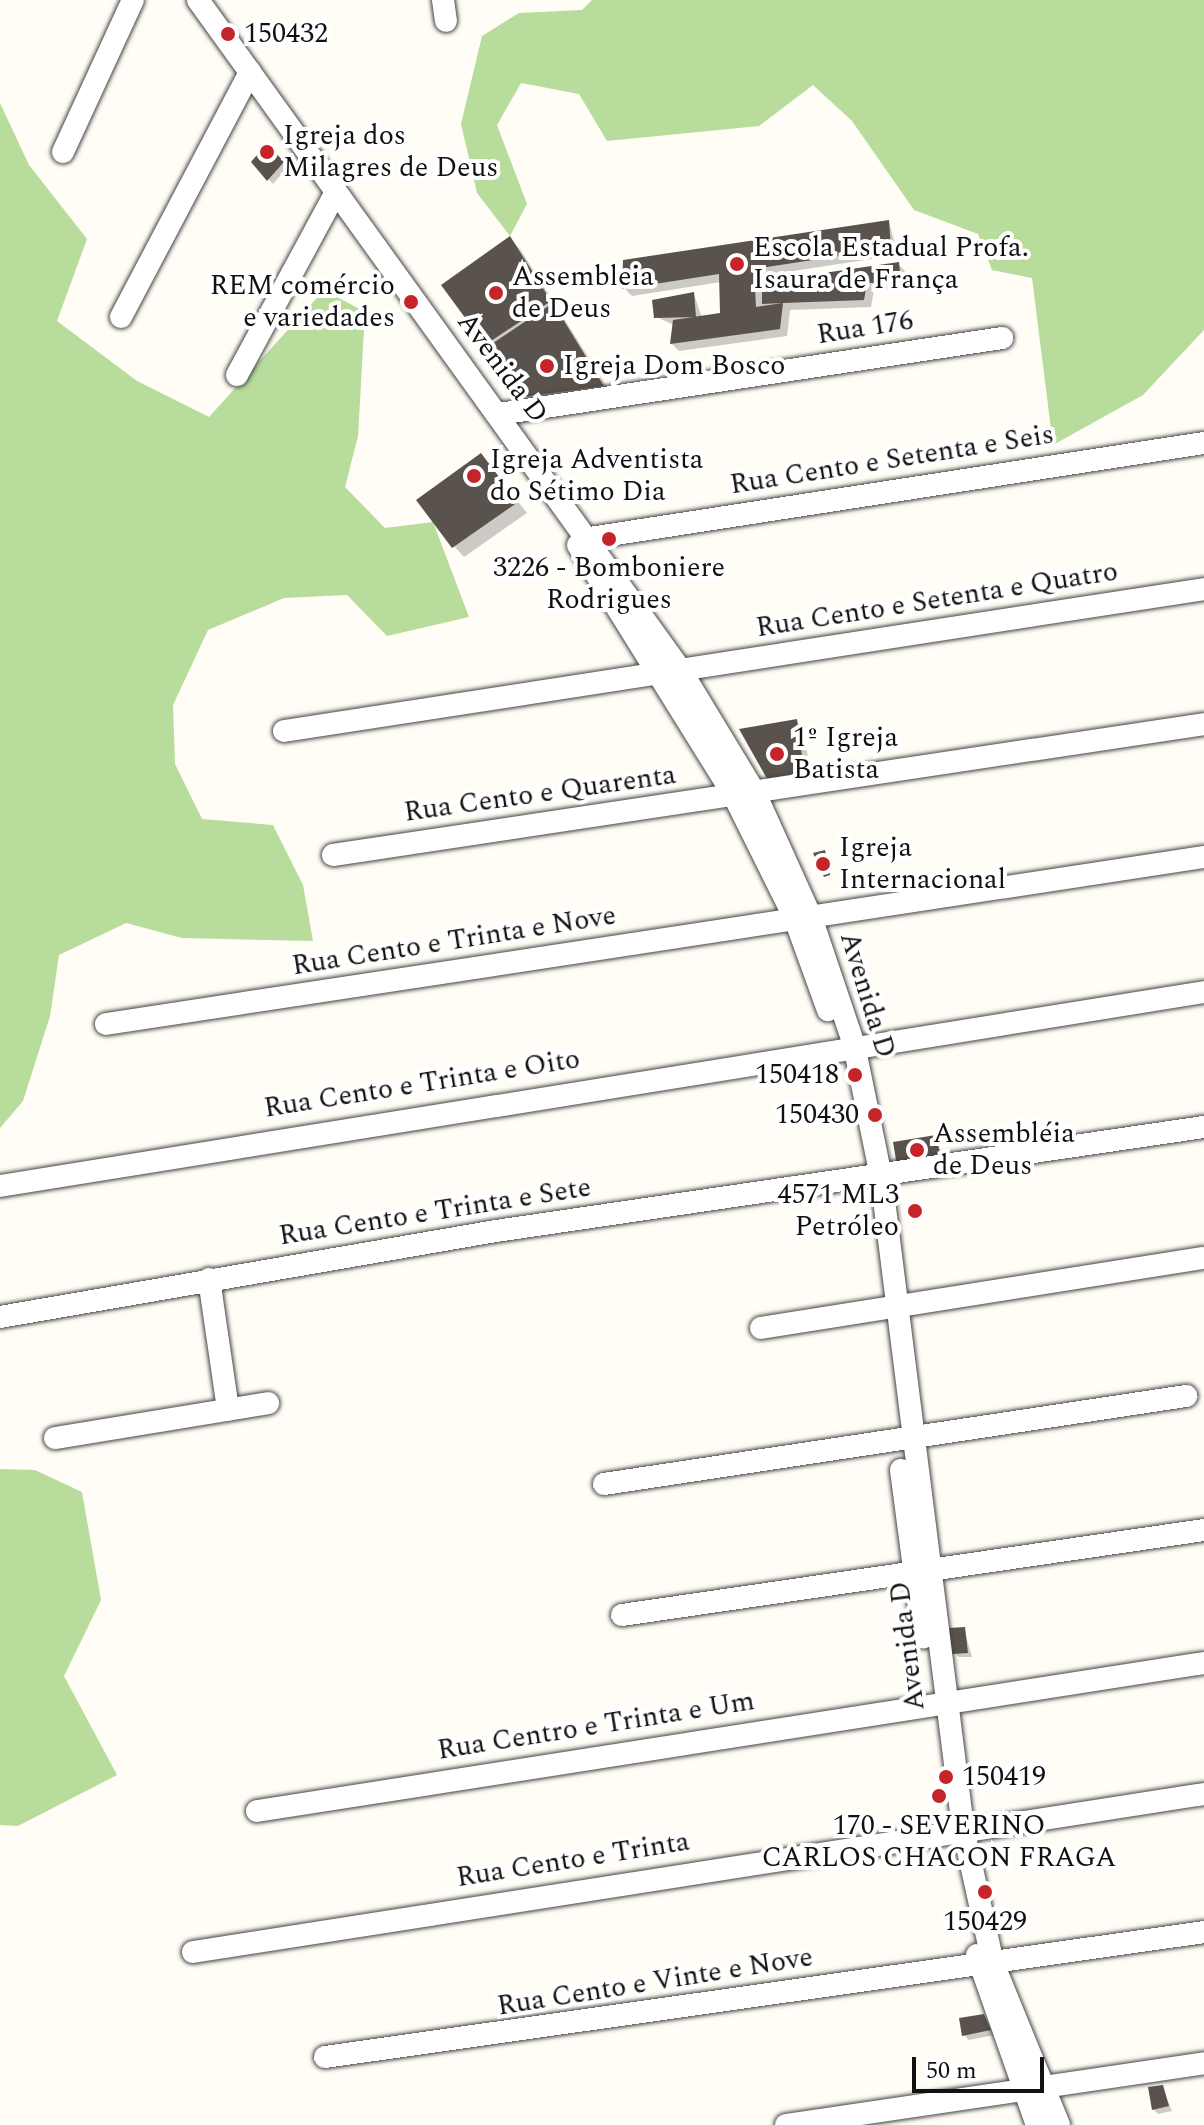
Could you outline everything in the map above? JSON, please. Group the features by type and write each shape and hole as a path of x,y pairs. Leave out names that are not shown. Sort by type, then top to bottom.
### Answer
{"street":[{"path":"63,152 133,0"},
{"name":"Avenida D","path":"198,0 494,417 669,671"},
{"path":"121,317 250,72"},
{"path":"237,375 336,192"},
{"name":"Rua 176","path":"494,417 1002,338"},
{"name":"Avenida D","path":"494,417 590,538 744,794 803,918 848,1046 874,1177 905,1443 956,1829 986,1963 1030,2089 1037,2125"},
{"name":"Rua Cento e Setenta e Seis","path":"590,538 1204,443"},
{"name":"Rua Cento e Setenta e Quatro","path":"284,731 1204,589"},
{"name":"Rua Cento e Quarenta","path":"333,855 1204,724"},
{"name":"Rua Cento e Trinta e Nove","path":"106,1024 1204,857"},
{"name":"Rua Cento e Trinta e Oito","path":"0,1186 848,1046 1204,992"},
{"name":"Rua Cento e Trinta e Sete","path":"0,1317 209,1279 1204,1127"},
{"path":"761,1328 1204,1258"},
{"path":"209,1279 228,1410"},
{"path":"604,1484 905,1443 1186,1396"},
{"path":"55,1438 268,1403"},
{"path":"622,1615 922,1574 1204,1530"},
{"name":"Rua Centro e Trinta e Um","path":"257,1811 1204,1663"},
{"name":"Rua Cento e Trinta","path":"193,1952 956,1829 1204,1794"},
{"name":"Rua Cento e Vinte e Nove","path":"325,2057 1204,1932"},
{"path":"786,2125 1204,2063"},
{"name":"Avenida D","path":"1030,2089 1059,2125"}],"green space":[{"path":"592,0 1204,0 1204,330 1143,395 1053,445 1032,278 992,270 978,234 914,210 852,121 813,85 759,126 607,141 579,94 521,83 497,125 527,204 510,236 477,193 461,124 482,36 519,13 582,10"},
{"path":"0,103 29,165 87,239 57,321 137,381 209,417 324,290 365,312 358,436 345,487 385,528 433,522 469,617 387,636 347,595 284,598 208,630 173,705 175,764 202,819 273,825 303,885 313,941 182,938 126,923 59,955 50,1016 23,1101 0,1128"},
{"path":"0,1469 35,1470 82,1492 101,1600 64,1676 117,1775 18,1826 0,1825"}],"building":[{"name":"Igreja dos Milagres de Deus","path":"267,143 284,162 267,181 251,162"},
{"path":"889,220 891,248 754,269 756,307 783,303 780,329 670,344 673,320 720,313 719,274 622,289 623,260"},
{"name":"Assembleia de Deus","path":"510,236 551,301 485,345 441,285"},
{"path":"899,262 901,282 867,283 864,300 762,304 762,282"},
{"path":"694,292 696,317 654,318 652,300"},
{"name":"Igreja Dom Bosco","path":"553,303 604,386 524,397 487,347"},
{"name":"Igreja Adventista do Sétimo Dia","path":"481,453 518,502 452,548 416,500"},
{"name":"1º Igreja Batista","path":"797,719 805,779 770,784 739,729"},
{"name":"Igreja Internacional","path":"825,850 830,875 824,877 813,853"},
{"name":"Assembléia de Deus","path":"936,1135 941,1158 897,1166 893,1142"},
{"path":"965,1627 968,1653 952,1654 948,1628"},
{"path":"984,2014 991,2030 962,2036 959,2018"},
{"path":"1163,2085 1169,2106 1152,2110 1148,2087"}],"place":[{"name":"150432","path":"228,34"},
{"name":"Igreja dos Milagres de Deus","path":"267,152"},
{"name":"Escola Estadual Profa. Isaura de França","path":"737,264"},
{"name":"Assembleia de Deus","path":"496,293"},
{"name":"REM comércio e variedades","path":"411,302"},
{"name":"Igreja Dom Bosco","path":"547,366"},
{"name":"Igreja Adventista do Sétimo Dia","path":"474,476"},
{"name":"3226 - Bomboniere Rodrigues","path":"609,539"},
{"name":"1º Igreja Batista","path":"777,754"},
{"name":"Igreja Internacional","path":"823,864"},
{"name":"150418","path":"855,1075"},
{"name":"150430","path":"875,1115"},
{"name":"Assembléia de Deus","path":"917,1150"},
{"name":"4571 ML3 Petróleo","path":"915,1211"},
{"name":"150419","path":"946,1777"},
{"name":"170 - SEVERINO CARLOS CHACON FRAGA","path":"939,1796"},
{"name":"150429","path":"985,1892"}]}
